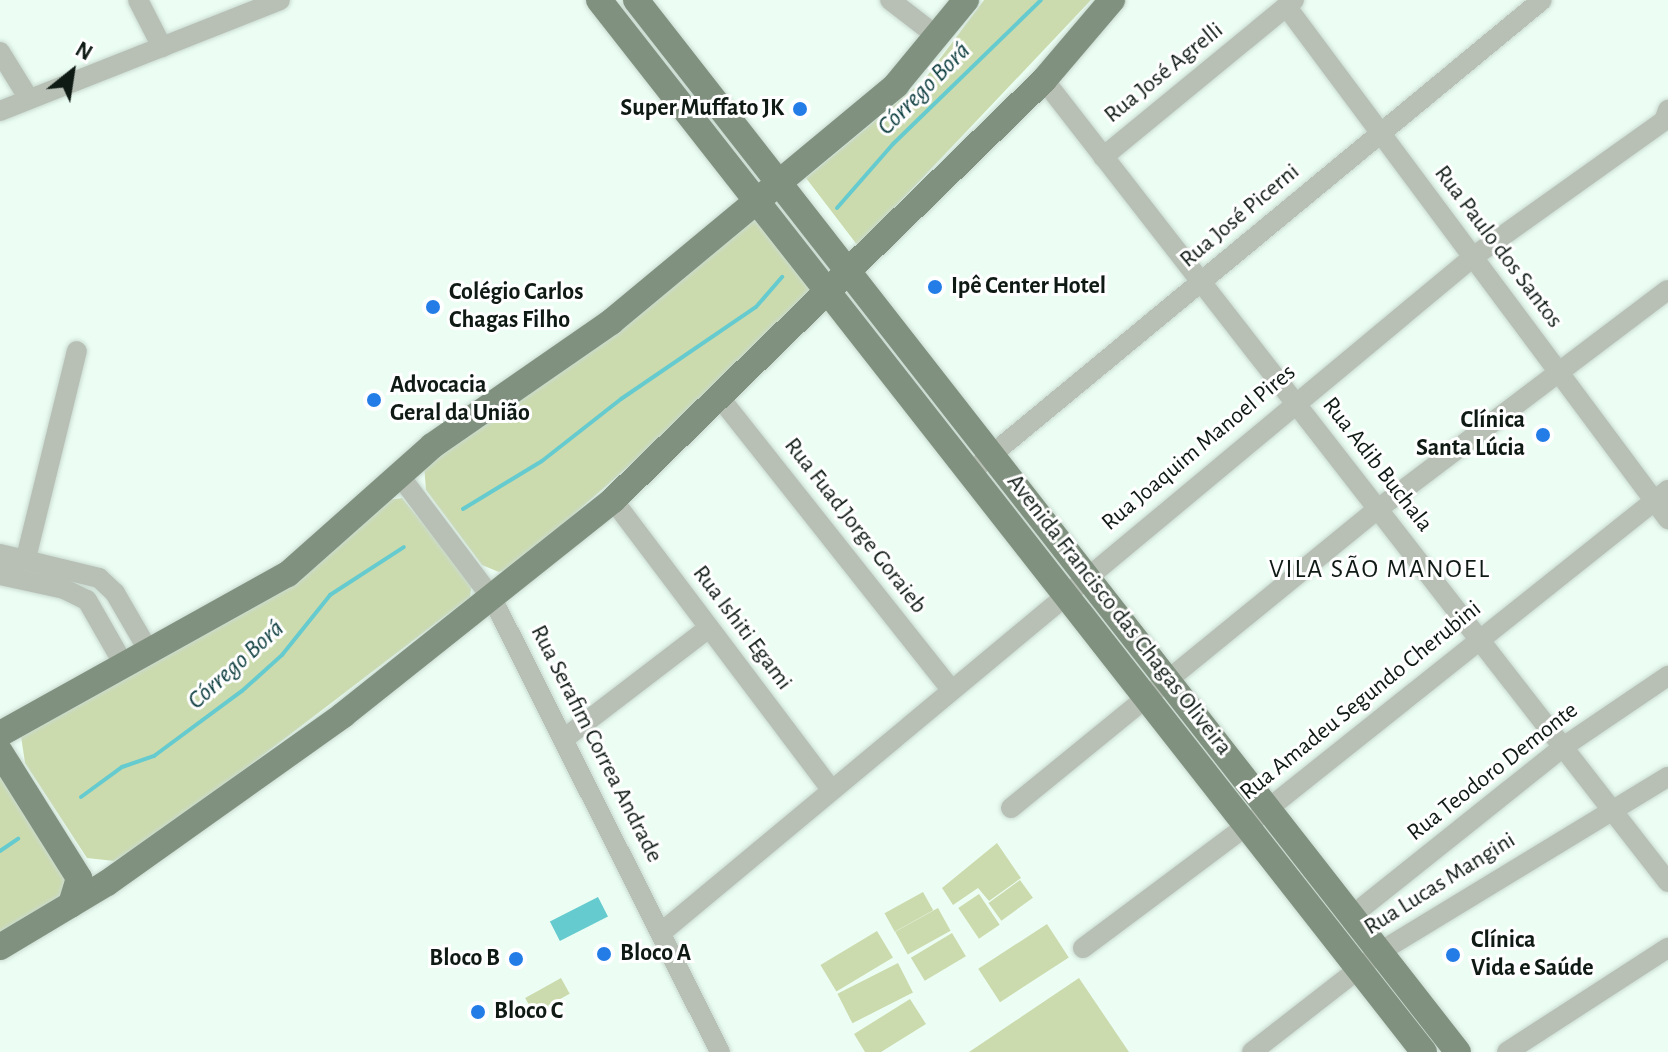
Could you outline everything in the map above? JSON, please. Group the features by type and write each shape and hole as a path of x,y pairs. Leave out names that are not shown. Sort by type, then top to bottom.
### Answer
{"main road":[{"path":"599,0 728,161 767,189"},
{"path":"636,0 750,144 767,189"},
{"path":"71,905 79,878 4,756 7,730 288,574 432,446 611,322 767,189 896,85 966,0"},
{"path":"0,947 107,883 343,715 613,500 832,292 1044,80 1112,0"},
{"path":"728,161 750,144"},
{"name":"Avenida Francisco das Chagas Oliveira","path":"767,189 850,273 1088,574 1158,686 1259,816 1424,1052"},
{"name":"Avenida Francisco das Chagas Oliveira","path":"767,189 832,292 1067,592 1158,686"},
{"name":"Avenida Francisco das Chagas Oliveira","path":"1259,816 1354,914 1458,1052"},
{"path":"79,878 107,883"}],"street":[{"path":"138,0 162,47"},
{"path":"0,111 280,0"},
{"path":"890,0 938,37"},
{"name":"Rua José Picerni","path":"972,471 1542,0"},
{"name":"Rua Paulo dos Santos","path":"1290,3 1381,133 1558,371 1661,496 1668,519"},
{"name":"Rua José Agrelli","path":"1103,157 1290,3"},
{"path":"0,52 29,99"},
{"name":"Rua Adib Buchala","path":"1044,80 1668,882"},
{"name":"Rua Joaquim Manoel Pires","path":"662,932 949,687 1473,257 1664,121 1668,110"},
{"path":"1011,808 1378,509 1668,290"},
{"path":"0,572 26,558 77,351"},
{"name":"Rua Fuad Jorge Goraieb","path":"720,398 949,687"},
{"name":"Rua Serafim Correa Andrade","path":"400,476 492,598 565,738 720,1052"},
{"name":"Rua Amadeu Segundo Cherubini","path":"1083,948 1259,816 1661,496"},
{"name":"Rua Ishiti Egami","path":"613,500 830,788"},
{"path":"0,554 99,578 115,593 148,650"},
{"path":"0,572 64,589 87,600 123,663"},
{"path":"87,600 99,578"},
{"path":"565,738 709,628"},
{"name":"Rua Teodoro Demonte","path":"1354,914 1563,747 1668,676"},
{"name":"Rua Lucas Mangini","path":"1252,1052 1383,950 1610,808 1668,777"},
{"path":"1507,1052 1668,948"}],"green space":[{"path":"984,0 1091,0 858,246 806,178 924,80"},
{"path":"752,214 816,291 656,442 515,566 499,572 482,565 426,490 424,465"},
{"path":"402,498 472,583 470,597 170,826 114,861 87,858 25,763 21,736 388,500"},
{"path":"0,767 65,874 67,894 0,937"},
{"path":"997,843 1021,878 989,901 978,888 953,905 942,888"},
{"path":"1020,880 1033,898 1001,921 988,903"},
{"path":"923,892 933,910 895,932 885,913"},
{"path":"979,894 1000,925 979,939 958,908"},
{"path":"938,908 951,931 908,954 895,932"},
{"path":"1047,924 1069,958 1000,1002 978,969"},
{"path":"877,931 893,958 836,992 820,965"},
{"path":"952,933 966,956 925,981 911,958"},
{"path":"898,963 913,992 852,1023 837,994"},
{"path":"561,978 570,994 534,1014 525,998"},
{"path":"1079,978 1129,1052 969,1052"},
{"path":"910,999 926,1024 881,1052 865,1052 854,1034"}],"water":[{"path":"598,897 608,917 560,941 550,922"}],"waterway":[{"name":"Córrego Borá","path":"837,208 893,144 1041,0"},
{"name":"Córrego Borá","path":"463,509 542,461 621,399 756,307 782,277"},
{"name":"Córrego Borá","path":"81,797 122,767 154,756 242,691 282,655 330,595 404,547"},
{"name":"Córrego Borá","path":"0,851 18,839"}],"place":[{"name":"Super Muffato JK","path":"800,109"},
{"name":"Ipê Center Hotel","path":"935,287"},
{"name":"Colégio Carlos Chagas Filho","path":"433,307"},
{"name":"Advocacia Geral da União","path":"374,400"},
{"name":"Clínica Santa Lúcia","path":"1543,435"},
{"name":"Bloco A","path":"604,954"},
{"name":"Clínica Vida e Saúde","path":"1453,955"},
{"name":"Bloco B","path":"516,959"},
{"name":"Bloco C","path":"478,1012"}],"district":[{"name":"VILA SÃO MANOEL","path":"1380,570"}]}
